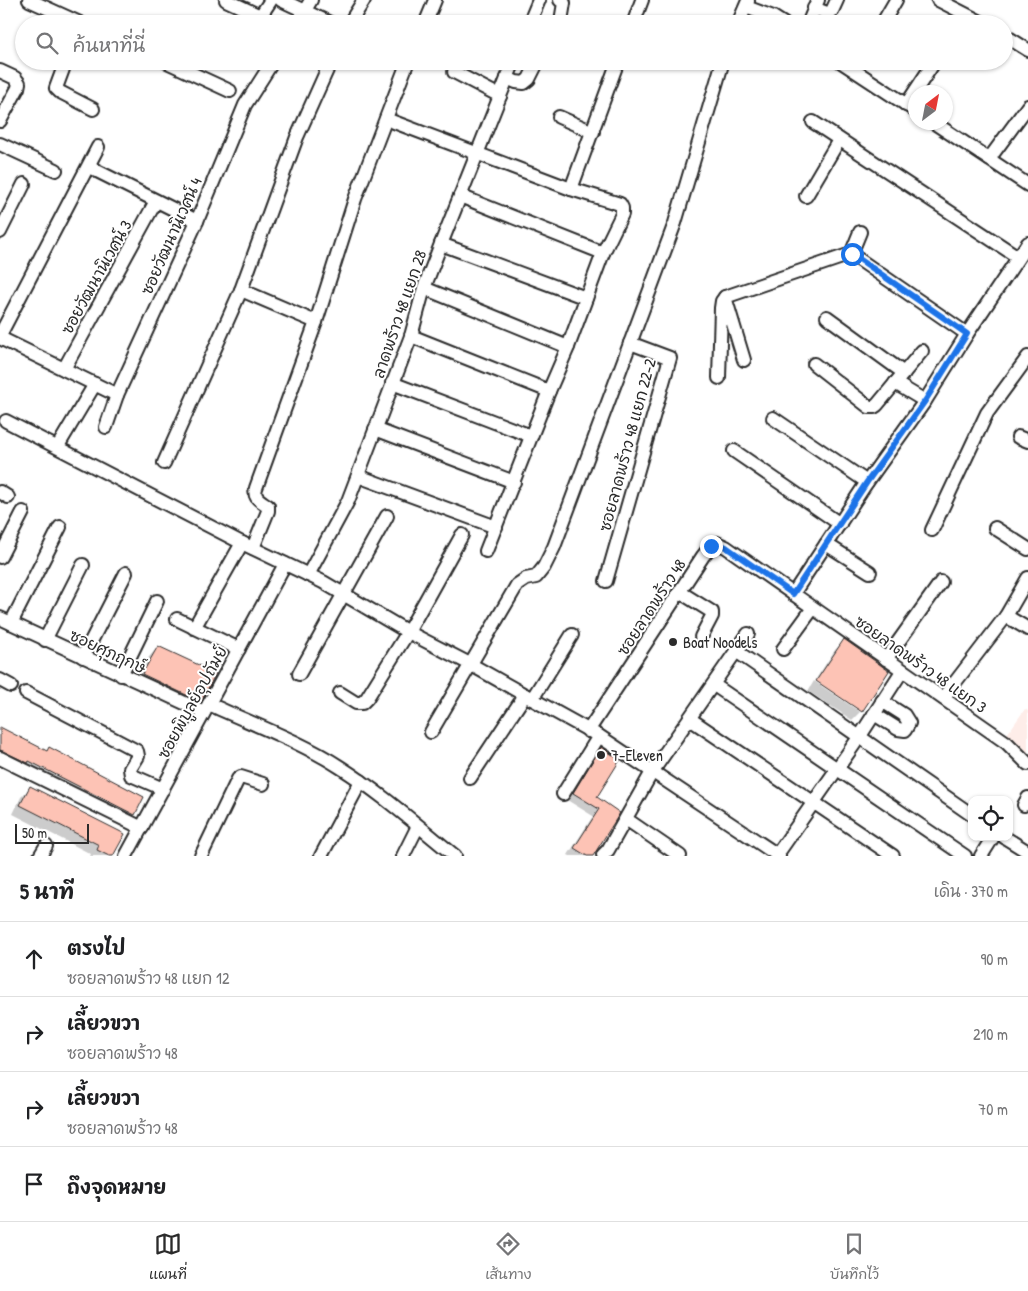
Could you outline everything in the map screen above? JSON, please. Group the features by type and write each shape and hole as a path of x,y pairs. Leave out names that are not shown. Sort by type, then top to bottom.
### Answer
{"street":[{"path":"29,0 62,15"},
{"path":"226,0 261,15 271,0"},
{"path":"280,0 308,5 321,15"},
{"path":"355,15 364,0"},
{"path":"428,15 435,0"},
{"path":"533,15 539,0"},
{"path":"560,0 564,3 562,15"},
{"path":"636,15 642,0"},
{"path":"816,4 827,13 832,11 836,0"},
{"path":"887,15 896,0"},
{"path":"938,0 959,15"},
{"path":"747,4 769,15"},
{"path":"1013,41 1028,50"},
{"path":"63,70 56,88 60,92 93,109"},
{"path":"184,70 230,91"},
{"name":"ซอยวัฒนานิเวศน์ 4","path":"106,427 118,395 246,105 267,70"},
{"path":"164,463 241,290 297,137 327,70"},
{"path":"194,628 247,545 268,507 257,498 255,491 316,322 355,199 405,70"},
{"name":"ลาดพร้าว 48 แยก 28","path":"308,575 344,511 410,336 424,288 510,70"},
{"path":"507,78 524,83 529,79 534,70"},
{"path":"571,189 615,70"},
{"path":"431,732 517,585 526,579 536,577 544,567 554,547 675,223 720,70"},
{"path":"861,70 908,106"},
{"path":"923,85 930,70"},
{"path":"0,71 15,78 19,83 0,121"},
{"path":"454,72 500,96"},
{"path":"989,159 1028,106"},
{"path":"559,117 592,132"},
{"path":"386,119 571,189 620,204 622,208 622,214 603,253 568,347 486,551"},
{"path":"813,122 1018,257"},
{"path":"945,130 1028,185"},
{"path":"806,196 840,140"},
{"path":"0,144 56,170"},
{"path":"98,147 0,336 118,395"},
{"path":"89,167 196,221"},
{"path":"0,232 24,184"},
{"path":"460,196 603,253"},
{"name":"ซอยวัฒนานิเวศน์ 3","path":"64,369 156,202"},
{"path":"852,254 860,232"},
{"path":"793,594 867,482 925,401 1028,243"},
{"path":"441,244 586,298"},
{"path":"852,254 967,334"},
{"path":"719,378 721,308 725,297 852,254"},
{"path":"424,288 568,347"},
{"path":"241,290 316,322"},
{"path":"725,297 744,360"},
{"path":"827,317 904,373"},
{"path":"410,336 549,391"},
{"name":"ซอยลาดพร้าว 48 แยก 22-2","path":"606,581 670,358 630,343"},
{"path":"814,364 869,407 874,408 922,351"},
{"path":"932,530 987,413 1027,360"},
{"path":"392,383 531,436"},
{"path":"895,383 925,401"},
{"path":"58,446 95,384"},
{"path":"772,418 867,482"},
{"path":"6,421 308,575 408,632 529,697 594,734 777,856 860,736 902,671"},
{"path":"375,429 514,482"},
{"path":"734,451 840,524"},
{"path":"358,476 496,527"},
{"path":"0,557 23,512"},
{"path":"299,674 387,516"},
{"path":"6,620 60,527"},
{"path":"995,528 1028,549"},
{"path":"340,693 356,703 362,703 368,698 408,632 462,535"},
{"name":"ซอยลาดพร้าว 48","path":"563,794 594,734 680,592 711,546 717,543 726,547 793,594"},
{"path":"826,544 870,572"},
{"name":"ซอยพิบูลย์อุปถัมย์","path":"126,856 285,564"},
{"path":"45,640 83,565"},
{"path":"83,657 126,573"},
{"path":"943,698 1006,616 1028,578"},
{"path":"886,659 941,582"},
{"path":"680,592 712,612 712,616 701,637"},
{"name":"ซอยลาดพร้าว 48 แยก 3","path":"793,594 1007,743 1028,764"},
{"path":"121,675 157,601"},
{"path":"783,649 813,608"},
{"path":"1006,616 1028,629"},
{"path":"178,618 239,650"},
{"name":"ซอยศุภฤกษ์","path":"6,620 121,675 316,753 361,781 455,856"},
{"path":"609,854 652,772 748,634"},
{"path":"470,778 572,635"},
{"path":"736,651 968,812"},
{"path":"714,685 965,856"},
{"path":"26,693 137,751 138,756 130,770 131,775 163,789"},
{"path":"874,714 898,729 905,730 908,727 909,723 904,715 882,702"},
{"path":"690,719 893,856"},
{"path":"0,758 142,828"},
{"path":"201,856 238,779 241,777 263,784"},
{"path":"321,856 361,781"},
{"path":"626,819 680,856"},
{"path":"403,856 418,826"},
{"path":"981,856 991,841"},
{"path":"1010,841 1025,850"}],"shaded area":[{"path":"1025,709 1028,711 1028,753 1005,737"}],"building":[{"path":"844,639 889,671 862,712 816,681"},
{"path":"158,646 216,673 201,702 142,674"},
{"path":"0,727 47,751 49,747 144,797 135,815 29,761 28,763 0,750"},
{"path":"601,747 620,760 597,797 620,813 593,856 587,856 574,848 599,809 573,793"},
{"path":"30,786 125,834 113,856 97,850 99,845 20,805"}],"place":[{"name":"Boat Noodels","path":"673,642"},
{"name":"7-Eleven","path":"601,755"}],"route":[{"path":"711,546 717,543 726,547 793,594 867,482 925,401 967,334 852,254"}]}
